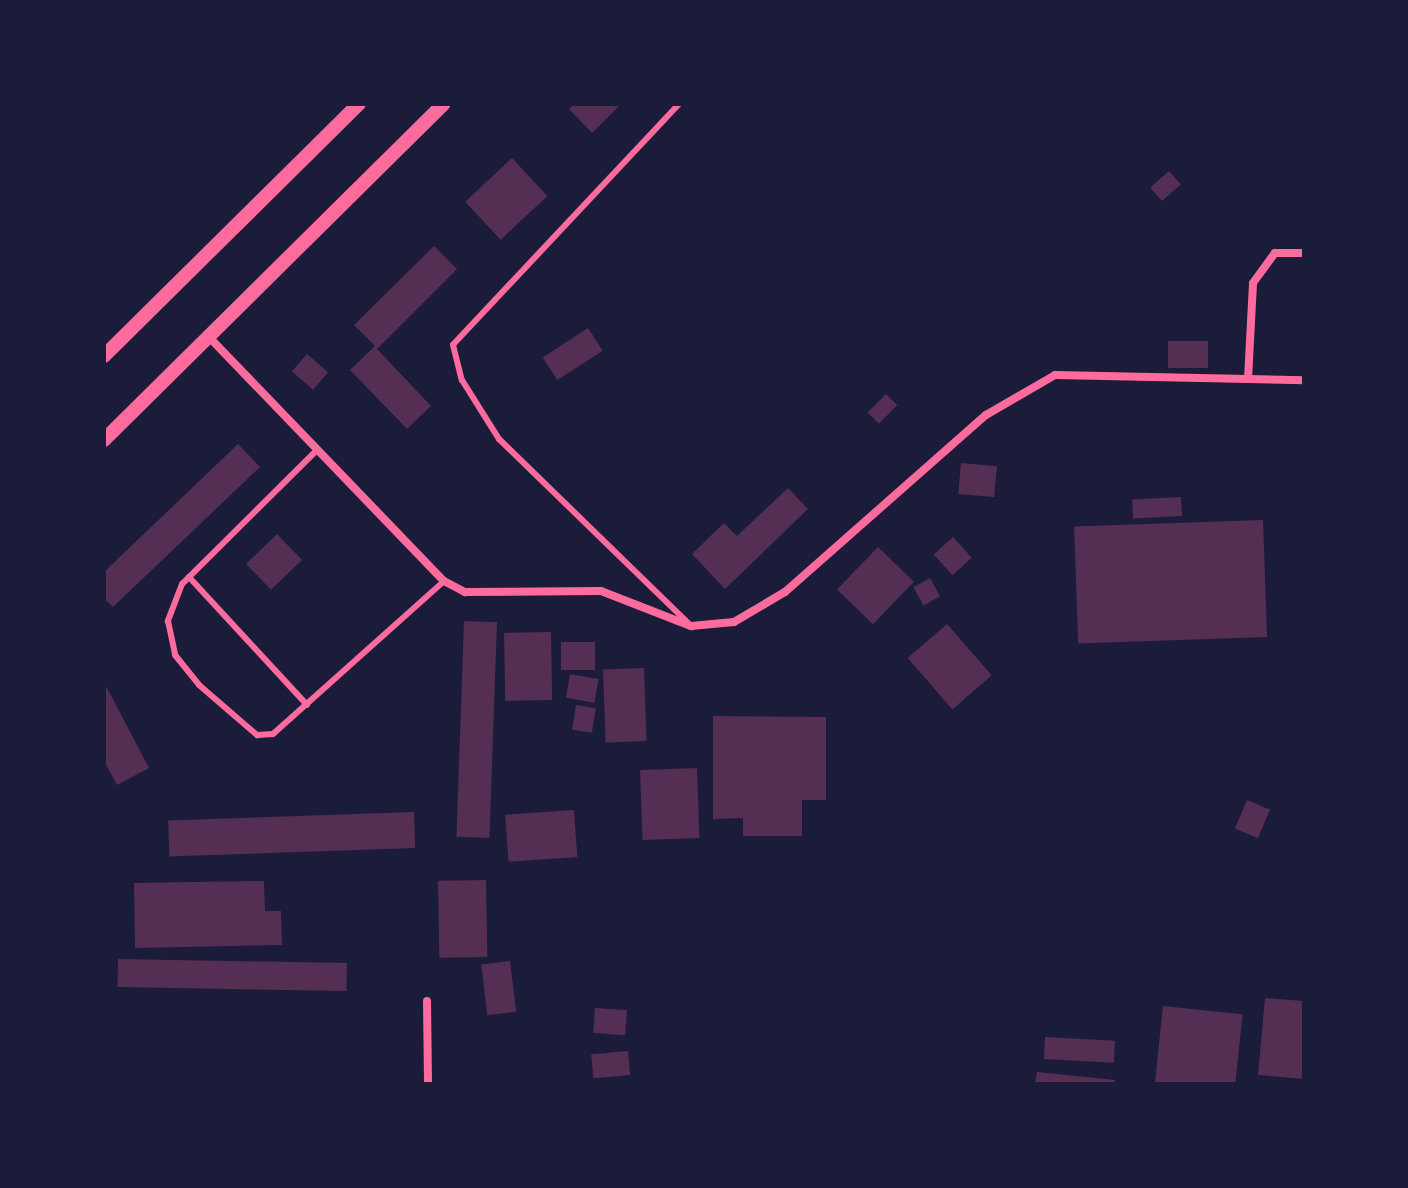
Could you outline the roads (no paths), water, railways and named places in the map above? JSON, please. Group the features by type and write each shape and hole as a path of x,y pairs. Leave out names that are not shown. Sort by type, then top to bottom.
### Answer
{"street":[{"path":"104,356 359,104"},
{"path":"104,440 444,104"},
{"path":"1248,379 1253,283 1275,253 1304,253"},
{"path":"208,335 444,581 465,592 601,591 691,626 734,622 785,592 986,415 1055,375 1304,380"},
{"path":"427,1001 428,1084"}],"lane":[{"path":"679,104 453,345 462,380 499,439 691,626"},
{"path":"317,450 189,577 168,621 175,655 199,685 257,735 273,734 444,581"},
{"path":"189,577 307,705"}]}
